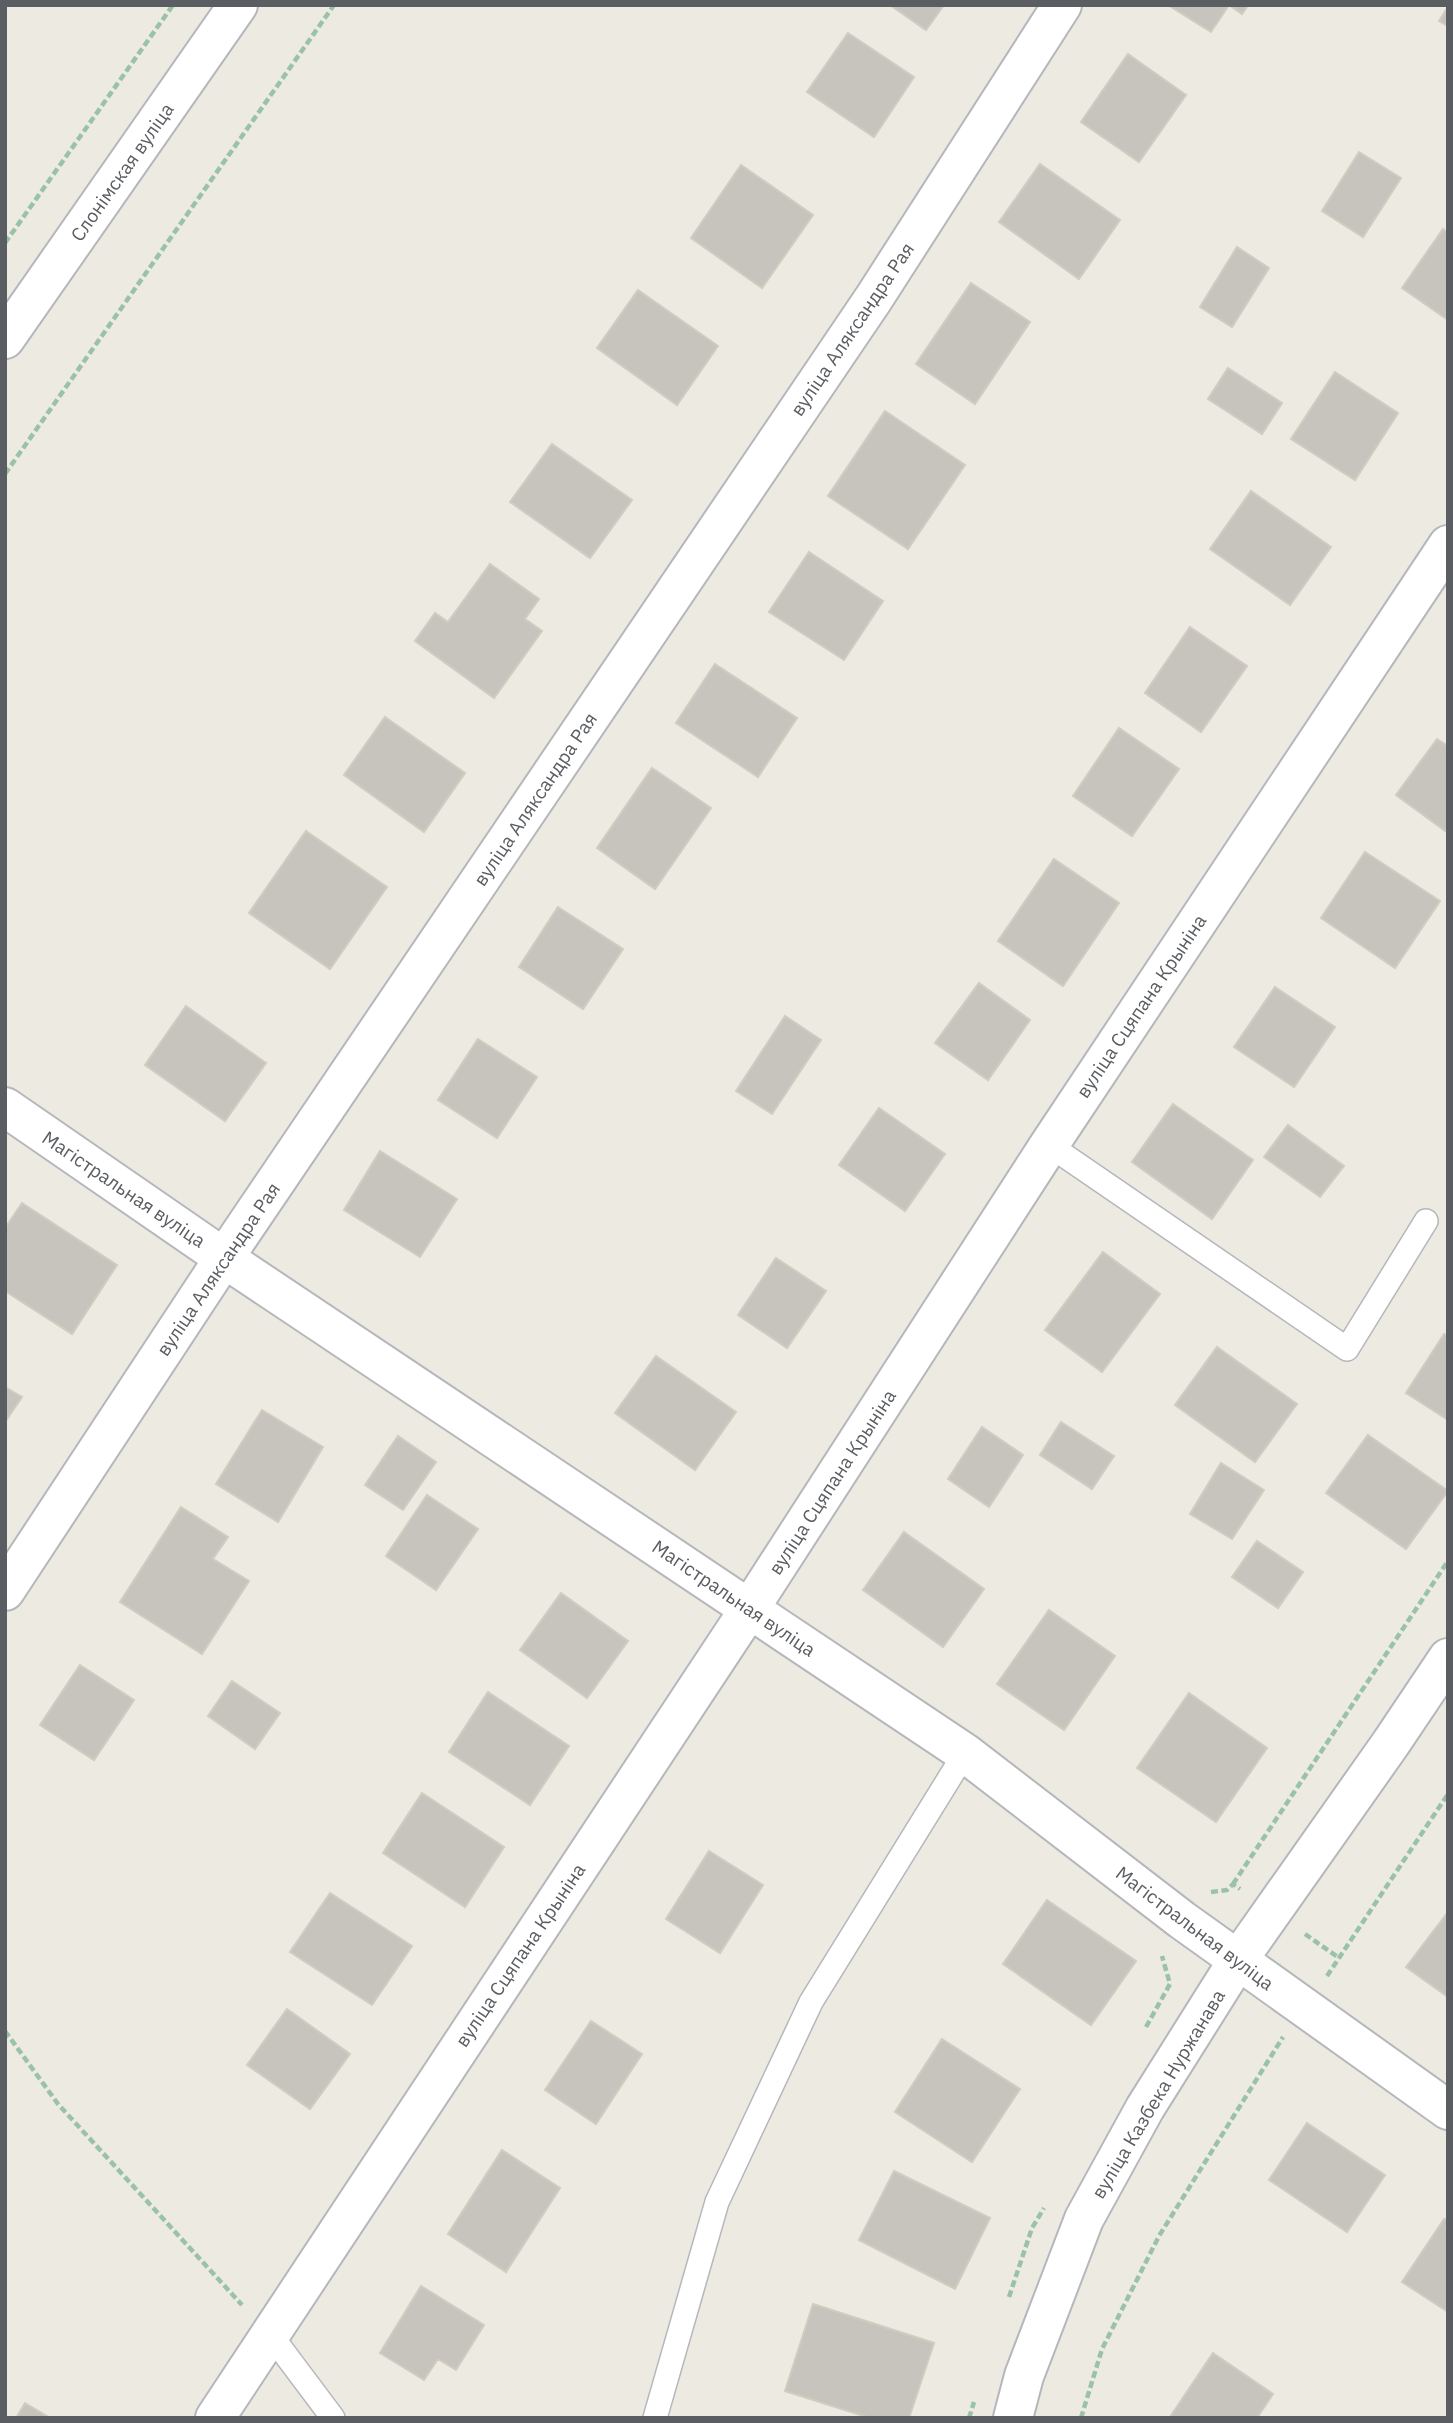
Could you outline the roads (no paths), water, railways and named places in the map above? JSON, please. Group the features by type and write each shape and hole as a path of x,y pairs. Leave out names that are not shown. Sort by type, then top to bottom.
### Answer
{"street":[{"name":"Слонімская вуліца","path":"5,339 238,5"},
{"name":"вуліца Аляксандра Рая","path":"5,1591 224,1258 874,298 1062,5"},
{"name":"вуліца Сцяпана Крыніна","path":"215,2418 750,1608 1049,1145 1448,545"},
{"name":"Магістральная вуліца","path":"5,1107 224,1258 965,1753 1171,1912 1448,2110"},
{"name":"вуліца Казбека Нуржанава","path":"1013,2418 1024,2376 1084,2219 1145,2108 1238,1960 1448,1658"}],"lane":[{"path":"1049,1145 1347,1349 1426,1222"},
{"path":"655,2418 717,2202 811,2002 965,1753"},
{"path":"270,2334 333,2418"}]}
